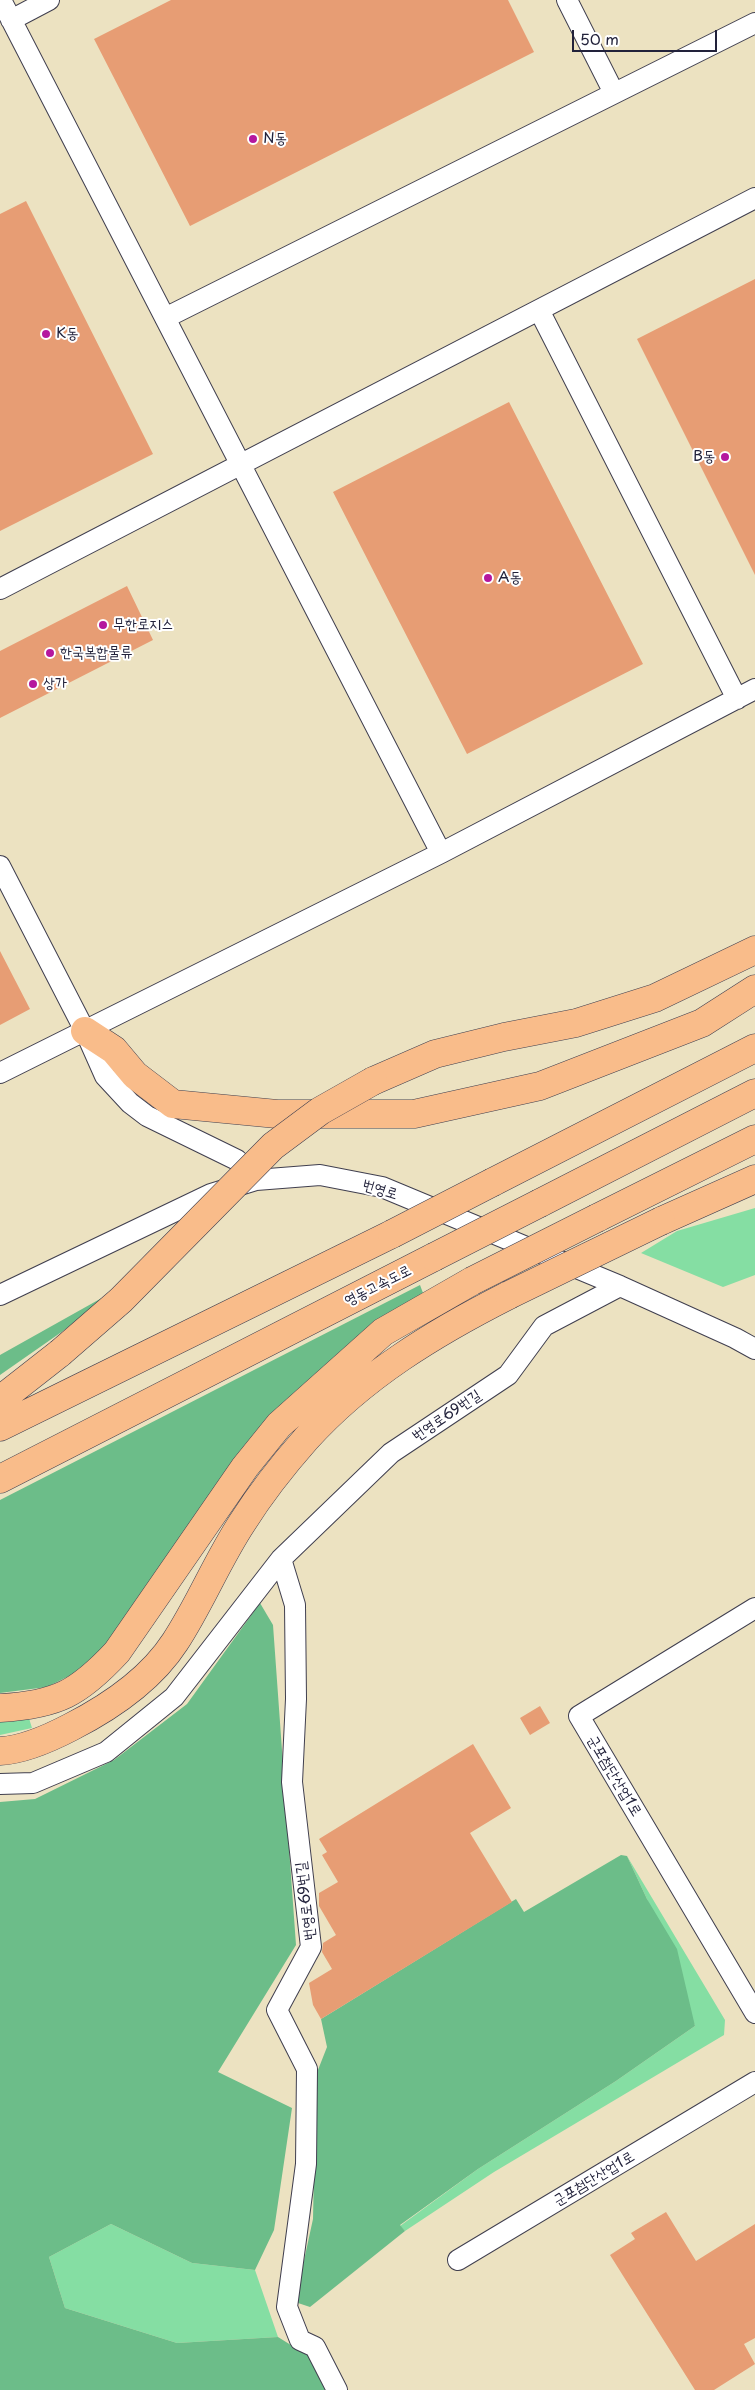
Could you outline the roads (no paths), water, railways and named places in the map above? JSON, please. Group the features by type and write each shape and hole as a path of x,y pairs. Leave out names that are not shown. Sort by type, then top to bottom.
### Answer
{"highway":[{"path":"0,1400 60,1353 127,1294 274,1146 320,1111 373,1081 435,1054 504,1037 576,1023 655,998 755,950"},
{"path":"85,1031 114,1050 135,1075 173,1104 277,1114 414,1114 540,1086 702,1023 755,990"},
{"path":"0,1427 392,1234 755,1048"},
{"name":"영동고속도로","path":"0,1479 755,1093"},
{"path":"0,1708 30,1706 62,1698 92,1678 117,1652 245,1467 279,1425 382,1332 472,1281 755,1139"},
{"path":"0,1751 9,1751 52,1737 88,1719 146,1676 175,1643 241,1523 307,1438 350,1395 406,1353 456,1322 661,1221 755,1179"}],"street":[{"path":"1,0 440,853"},
{"path":"11,20 49,0"},
{"path":"567,0 614,93"},
{"path":"165,318 755,23"},
{"path":"0,588 755,198"},
{"path":"539,310 736,699"},
{"path":"0,1073 440,853 755,689"},
{"path":"0,866 85,1031 105,1076 130,1102 147,1116 237,1160 256,1180"},
{"name":"번영로","path":"0,1295 211,1194 256,1180 320,1175 382,1187 620,1286 735,1338 755,1349"},
{"name":"번영로69번길","path":"0,1784 33,1783 106,1752 174,1697 281,1559 391,1453 508,1375 544,1326 620,1286"},
{"name":"번영로69번길","path":"281,1559 295,1605 296,1699 292,1782 311,1947 276,2010 307,2069 306,2164 286,2306 300,2340 315,2346 337,2390"},
{"name":"군포첨단산업1로","path":"755,1608 579,1716 755,2013"},
{"name":"군포첨단산업1로","path":"458,2260 755,2082"}],"place":[{"name":"N동","path":"253,139"},
{"name":"K동","path":"46,334"},
{"name":"B동","path":"725,457"},
{"name":"A동","path":"488,578"},
{"name":"무한로지스","path":"103,625"},
{"name":"한국복합물류","path":"50,653"},
{"name":"상가","path":"33,684"}]}
